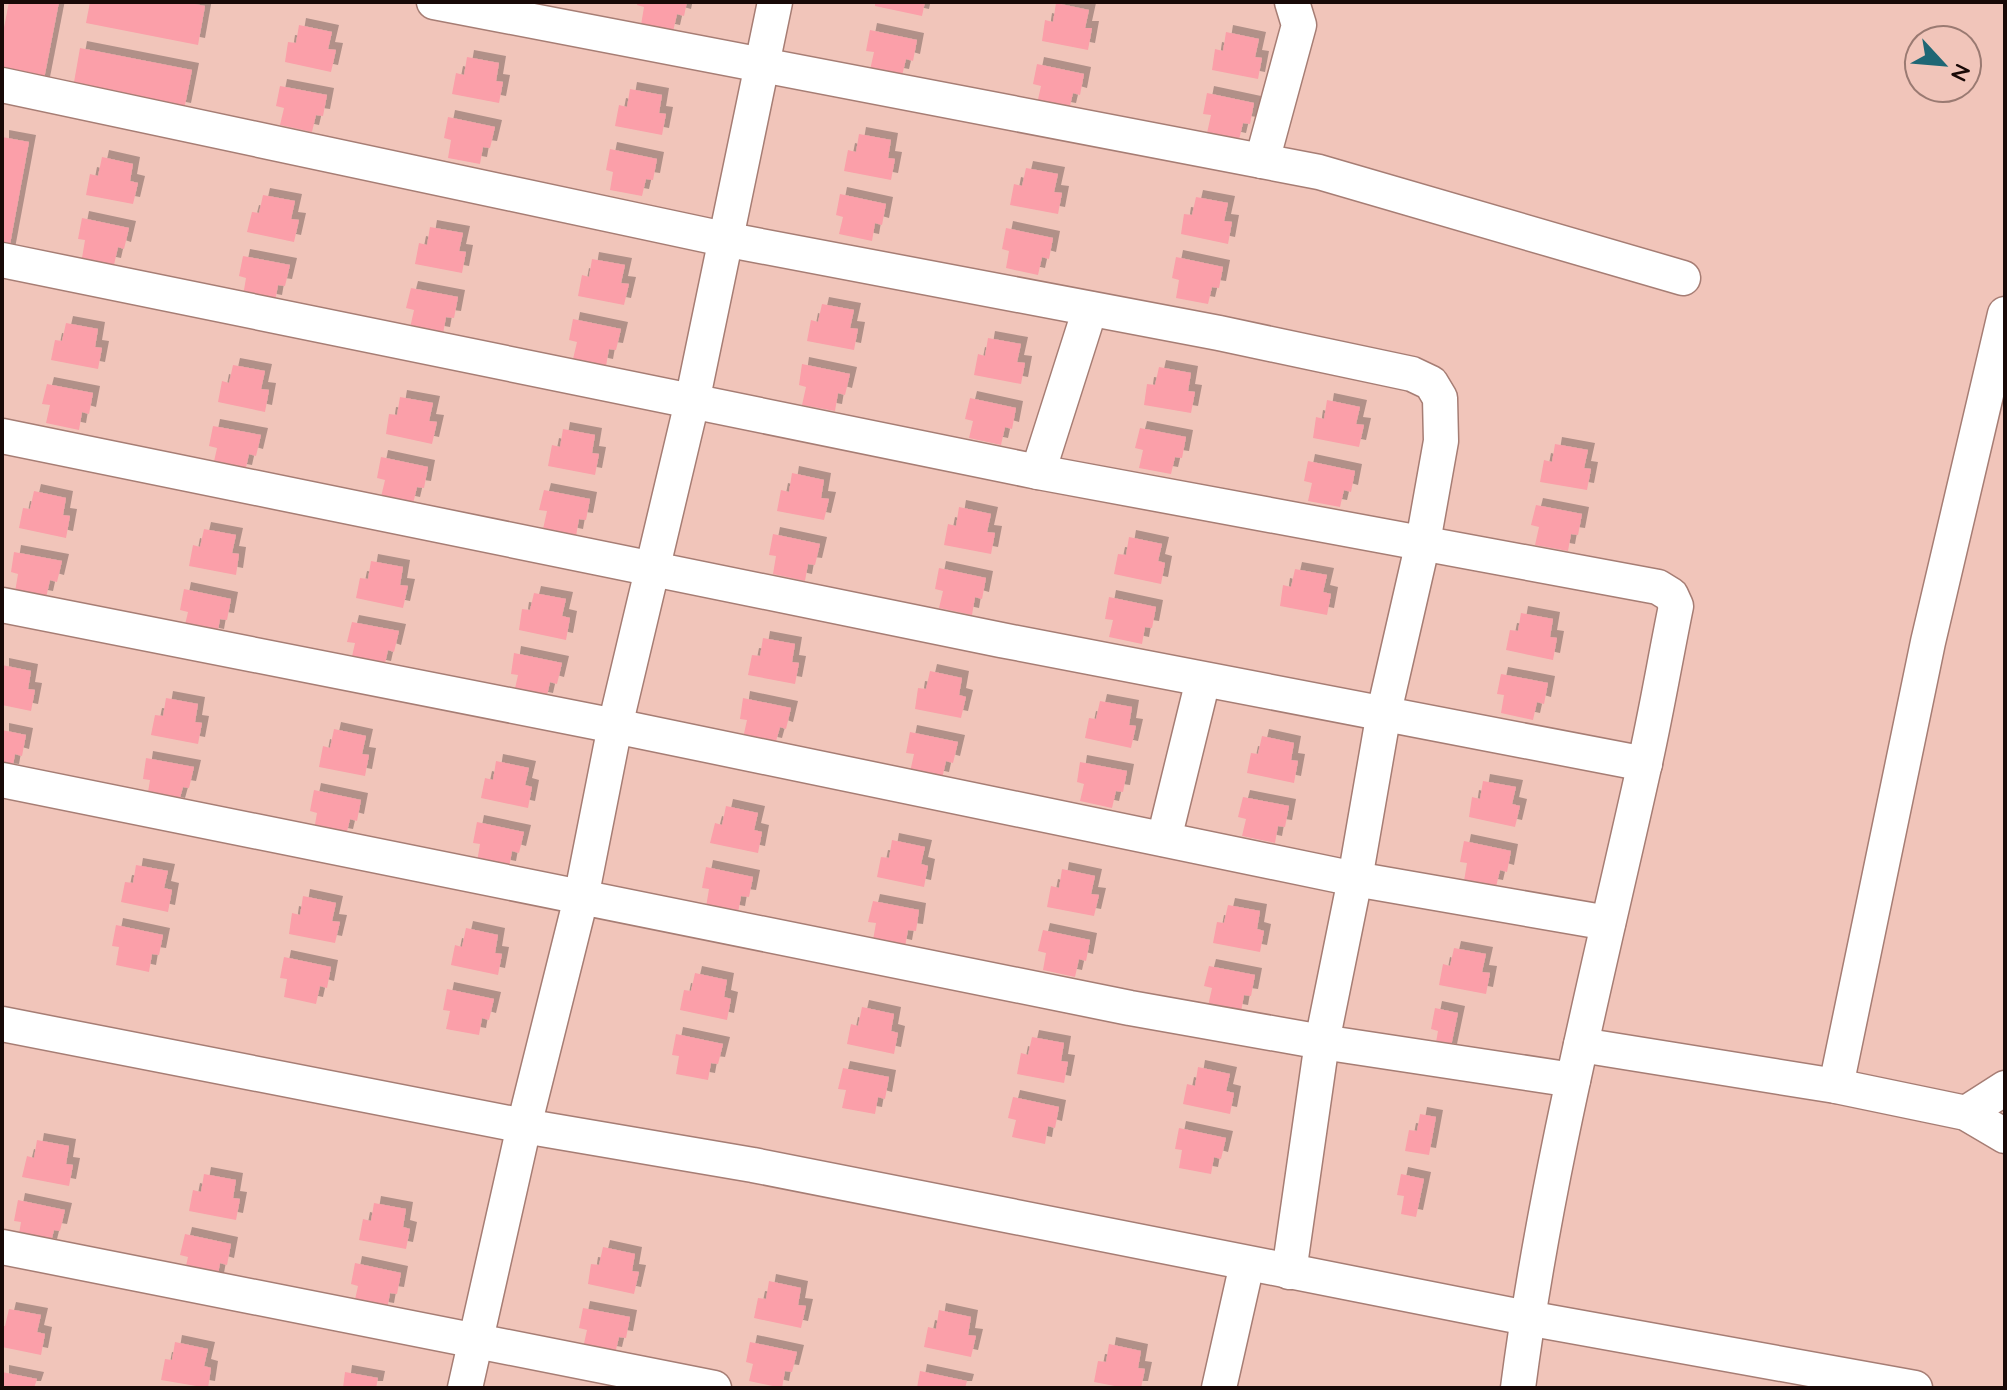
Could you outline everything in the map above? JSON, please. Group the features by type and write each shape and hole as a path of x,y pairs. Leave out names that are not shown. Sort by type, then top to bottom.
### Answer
{"street":[{"path":"434,2 1319,172 1683,278"},
{"path":"465,1388 524,1126 581,898 650,568 692,402 775,2"},
{"path":"1262,161 1299,25 1292,2"},
{"path":"2,85 724,239 1219,333 1412,374 1431,383 1440,398 1441,441 1423,542 1384,712 1322,1042 1289,1272"},
{"path":"2,260 1038,472 1658,587 1671,595 1676,606 1645,764 1573,1080 1527,1318 1518,1388"},
{"path":"1038,472 1090,309"},
{"path":"1836,1086 1928,642 2005,314"},
{"path":"2,436 1203,680 1645,764"},
{"path":"2,605 615,726 1355,879 1608,923"},
{"path":"1164,839 1203,680"},
{"path":"2,780 1114,1005 1322,1042 1573,1080"},
{"path":"2,1024 524,1126 753,1165 1527,1318 1769,1375 1915,1388"},
{"path":"1581,1045 1836,1086 1966,1113 2005,1136"},
{"path":"1966,1113 2005,1088"},
{"path":"2,1247 714,1388"},
{"path":"1219,1388 1247,1264"}],"building":[{"path":"9,2 59,2 43,84 2,77 2,38"},
{"path":"90,2 185,2 205,6 198,45 86,23"},
{"path":"638,2 687,2 684,16 677,14 673,32 641,25 644,7 637,5"},
{"path":"875,2 925,2 922,16 875,6"},
{"path":"1056,3 1089,10 1085,28 1092,28 1088,50 1042,41 1045,20 1053,22"},
{"path":"299,25 332,32 328,49 336,50 331,72 285,62 288,42 296,43"},
{"path":"870,30 917,40 913,61 906,59 902,76 870,70 874,52 866,51"},
{"path":"1226,32 1259,39 1255,57 1262,58 1258,79 1212,70 1215,49 1223,51"},
{"path":"80,48 192,70 184,110 73,88"},
{"path":"467,57 499,63 496,81 503,82 499,103 452,94 456,73 464,75"},
{"path":"1037,64 1084,74 1080,95 1073,93 1069,110 1037,104 1041,86 1033,84"},
{"path":"280,86 327,95 323,116 316,115 312,132 280,125 284,108 276,106"},
{"path":"630,89 662,95 659,113 666,114 662,135 615,126 619,105 627,107"},
{"path":"1207,93 1254,103 1250,124 1243,123 1239,140 1207,133 1211,115 1203,114"},
{"path":"448,117 495,127 490,148 483,147 480,164 448,158 451,140 444,138"},
{"path":"859,134 891,140 888,158 895,159 891,180 844,171 848,150 856,152"},
{"path":"2,137 29,142 8,255 2,253"},
{"path":"610,149 657,159 653,180 646,179 642,196 610,190 613,172 606,170"},
{"path":"102,157 133,164 130,181 138,183 133,204 86,195 90,174 98,176"},
{"path":"1026,168 1058,174 1054,192 1062,193 1058,214 1010,205 1014,184 1022,186"},
{"path":"840,194 886,204 882,225 875,223 872,241 839,234 843,217 836,215"},
{"path":"263,195 295,201 291,219 299,220 294,242 247,232 252,212 259,213"},
{"path":"1196,197 1228,203 1224,221 1232,222 1228,244 1181,234 1184,214 1192,215"},
{"path":"82,218 129,228 124,249 118,247 114,265 82,258 85,240 78,239"},
{"path":"430,227 463,233 459,251 466,252 462,273 415,264 419,243 427,245"},
{"path":"1006,228 1053,238 1049,259 1042,257 1038,275 1006,268 1009,251 1002,249"},
{"path":"243,256 290,265 285,286 278,285 275,302 243,296 246,278 239,276"},
{"path":"1176,257 1223,267 1219,288 1212,287 1208,304 1176,298 1179,280 1172,278"},
{"path":"592,259 625,265 621,283 629,284 624,305 578,296 582,275 589,277"},
{"path":"411,288 458,297 454,318 446,317 443,334 410,328 414,310 406,308"},
{"path":"822,304 854,310 850,328 858,329 854,350 807,341 811,320 818,322"},
{"path":"573,319 621,329 616,350 609,349 606,366 573,359 577,342 569,340"},
{"path":"66,323 98,329 95,347 102,348 98,369 51,360 55,340 62,341"},
{"path":"988,338 1021,344 1017,362 1025,363 1021,384 974,375 978,354 985,356"},
{"path":"802,364 850,374 845,395 838,393 835,411 802,405 806,387 799,385"},
{"path":"233,365 265,371 261,389 269,390 265,412 218,402 222,381 229,383"},
{"path":"1159,367 1191,373 1188,391 1195,392 1191,413 1144,405 1147,384 1155,385"},
{"path":"47,384 93,393 89,414 82,412 79,430 46,423 50,405 42,404"},
{"path":"400,397 433,403 429,421 437,422 432,444 386,434 389,414 397,415"},
{"path":"970,398 1016,408 1012,429 1005,427 1001,445 969,438 973,421 965,419"},
{"path":"1327,400 1360,407 1356,424 1364,425 1359,447 1313,438 1316,417 1324,419"},
{"path":"213,426 261,435 256,456 249,454 245,472 213,466 217,448 209,446"},
{"path":"1140,428 1186,437 1182,458 1175,457 1171,474 1139,468 1143,450 1135,448"},
{"path":"563,429 595,435 592,453 599,454 595,475 548,466 552,445 560,447"},
{"path":"1555,444 1588,450 1584,468 1591,469 1587,490 1540,482 1544,460 1552,462"},
{"path":"381,457 428,467 424,488 417,487 413,504 381,497 385,480 377,478"},
{"path":"1308,461 1355,471 1351,492 1344,490 1340,507 1308,501 1312,483 1304,481"},
{"path":"792,473 824,480 821,498 829,499 824,520 777,511 781,490 789,492"},
{"path":"544,490 590,499 586,520 579,519 576,536 543,529 547,511 539,510"},
{"path":"34,491 66,498 63,515 70,516 66,538 19,528 23,508 30,509"},
{"path":"1536,505 1582,514 1578,535 1571,534 1568,551 1535,545 1539,527 1531,525"},
{"path":"959,507 991,514 987,532 995,533 991,554 944,545 948,524 956,526"},
{"path":"204,529 236,535 232,553 239,554 236,575 189,566 193,545 200,547"},
{"path":"773,534 820,544 815,565 808,564 805,581 773,574 776,556 769,555"},
{"path":"1129,537 1162,544 1158,561 1165,563 1161,584 1114,574 1118,554 1126,555"},
{"path":"14,552 62,561 57,582 50,580 46,598 15,592 18,574 11,572"},
{"path":"371,561 403,567 400,585 408,586 403,608 356,598 360,578 368,579"},
{"path":"939,568 986,578 982,599 975,597 972,615 939,608 943,591 935,589"},
{"path":"1295,569 1327,575 1323,592 1331,594 1327,615 1280,606 1283,585 1291,587"},
{"path":"184,589 231,599 227,620 220,619 217,636 184,629 188,612 180,610"},
{"path":"534,593 566,599 562,616 570,618 566,640 519,630 522,609 530,610"},
{"path":"1109,597 1156,607 1152,628 1145,627 1142,644 1109,637 1113,620 1105,619"},
{"path":"1521,613 1553,619 1550,637 1557,638 1553,660 1506,650 1510,630 1518,631"},
{"path":"352,622 399,631 394,652 388,650 384,668 351,661 355,643 347,642"},
{"path":"763,638 795,644 792,662 799,663 795,684 748,675 752,655 760,656"},
{"path":"514,653 562,663 557,684 550,682 546,700 514,693 518,675 511,674"},
{"path":"2,665 31,671 28,689 35,690 31,711 2,705"},
{"path":"930,671 962,678 959,695 966,697 961,718 915,709 918,688 926,689"},
{"path":"1501,674 1548,683 1544,704 1537,702 1533,720 1501,713 1504,695 1497,694"},
{"path":"166,698 198,704 195,722 202,723 198,744 151,735 155,715 163,716"},
{"path":"743,698 791,708 786,729 780,727 775,745 743,738 747,720 740,719"},
{"path":"1100,701 1132,707 1129,725 1136,726 1131,748 1085,738 1089,718 1096,719"},
{"path":"334,729 366,736 362,754 369,755 365,776 319,767 323,746 330,748"},
{"path":"2,730 26,735 22,756 15,754 12,771 2,770"},
{"path":"910,732 958,742 953,763 946,761 942,779 910,772 914,754 906,753"},
{"path":"1262,736 1294,743 1291,760 1298,761 1294,783 1247,773 1251,753 1258,754"},
{"path":"146,758 194,767 189,788 183,787 178,805 147,798 150,780 143,779"},
{"path":"496,761 529,768 525,785 532,787 528,808 481,798 485,778 493,780"},
{"path":"1080,762 1127,771 1123,792 1116,791 1112,808 1080,801 1084,784 1077,782"},
{"path":"1483,781 1516,787 1512,804 1520,806 1515,827 1469,817 1472,797 1480,799"},
{"path":"314,790 361,800 357,821 350,819 346,836 314,830 317,813 310,811"},
{"path":"1243,797 1289,806 1285,827 1278,826 1275,843 1242,836 1246,819 1238,817"},
{"path":"726,806 758,813 754,830 762,832 758,853 710,843 715,823 722,825"},
{"path":"477,822 524,832 519,853 512,851 509,868 477,862 480,844 473,843"},
{"path":"892,840 925,847 921,864 928,866 924,887 877,877 881,857 889,858"},
{"path":"1464,841 1511,851 1507,872 1500,870 1496,887 1464,881 1467,863 1460,862"},
{"path":"136,865 168,871 164,888 172,890 168,912 121,902 125,882 133,883"},
{"path":"706,867 753,877 749,897 741,896 738,913 706,907 709,889 702,888"},
{"path":"1062,869 1095,876 1091,894 1099,895 1094,916 1047,907 1051,886 1059,888"},
{"path":"303,896 336,903 332,921 340,922 335,943 289,934 292,913 300,915"},
{"path":"873,901 919,910 916,931 908,930 905,947 873,940 876,923 868,922"},
{"path":"1228,905 1260,911 1257,929 1264,931 1260,952 1213,943 1217,922 1224,923"},
{"path":"116,925 163,935 159,955 152,954 149,972 116,965 119,947 112,946"},
{"path":"466,928 498,935 495,953 502,954 498,975 451,965 455,945 462,947"},
{"path":"1043,930 1090,940 1086,961 1079,959 1075,977 1043,970 1046,953 1038,951"},
{"path":"1454,948 1486,954 1482,972 1490,973 1486,994 1439,985 1443,964 1450,966"},
{"path":"284,957 331,967 327,988 320,986 316,1004 284,997 287,979 280,978"},
{"path":"1209,966 1255,975 1251,996 1244,995 1241,1012 1208,1006 1212,988 1204,986"},
{"path":"695,973 727,980 724,997 731,999 727,1020 680,1010 684,990 691,991"},
{"path":"447,989 494,999 489,1020 482,1018 479,1035 446,1029 450,1011 443,1010"},
{"path":"862,1007 894,1014 891,1031 898,1033 894,1054 847,1044 851,1024 858,1026"},
{"path":"1435,1008 1458,1013 1450,1051 1435,1048 1438,1031 1431,1029"},
{"path":"676,1034 723,1044 718,1064 711,1063 708,1080 676,1074 679,1056 672,1055"},
{"path":"1032,1037 1064,1043 1061,1061 1068,1062 1064,1083 1017,1074 1021,1053 1028,1055"},
{"path":"1198,1067 1230,1074 1226,1091 1234,1093 1230,1114 1183,1104 1187,1084 1195,1086"},
{"path":"843,1068 889,1077 885,1099 878,1097 875,1114 842,1108 846,1090 838,1089"},
{"path":"1013,1097 1059,1107 1055,1128 1048,1126 1045,1144 1012,1137 1016,1120 1008,1118"},
{"path":"1420,1114 1436,1117 1429,1155 1405,1151 1409,1130 1417,1131"},
{"path":"1179,1128 1226,1138 1221,1159 1214,1157 1211,1174 1179,1168 1182,1150 1175,1149"},
{"path":"37,1140 69,1146 66,1164 73,1165 69,1186 22,1177 27,1156 34,1158"},
{"path":"204,1174 236,1180 233,1198 240,1199 236,1220 189,1211 193,1190 201,1192"},
{"path":"1401,1174 1424,1179 1416,1217 1401,1214 1404,1196 1397,1195"},
{"path":"18,1200 65,1210 60,1231 54,1230 50,1246 18,1240 21,1222 14,1221"},
{"path":"374,1203 406,1209 403,1227 410,1229 406,1249 359,1240 363,1219 371,1221"},
{"path":"185,1234 231,1244 227,1265 220,1263 217,1280 184,1274 188,1257 180,1255"},
{"path":"603,1247 635,1254 632,1271 639,1272 634,1294 588,1284 591,1264 599,1265"},
{"path":"355,1263 401,1273 397,1294 390,1293 387,1310 354,1304 358,1286 351,1284"},
{"path":"769,1281 801,1288 798,1305 806,1306 801,1328 754,1318 758,1298 766,1299"},
{"path":"583,1308 630,1317 626,1338 619,1337 615,1354 583,1348 587,1330 579,1328"},
{"path":"9,1309 41,1315 37,1332 45,1334 41,1355 2,1347 2,1326 5,1326"},
{"path":"939,1310 971,1317 968,1335 976,1336 971,1357 924,1347 928,1327 936,1329"},
{"path":"175,1342 208,1349 204,1366 211,1368 208,1388 161,1380 165,1359 172,1360"},
{"path":"750,1342 797,1352 792,1372 785,1371 782,1388 749,1381 753,1364 746,1362"},
{"path":"1109,1344 1141,1351 1138,1368 1145,1369 1141,1388 1094,1382 1098,1361 1106,1362"},
{"path":"920,1371 967,1381 965,1388 917,1388"},
{"path":"2,1372 37,1379 34,1388 2,1388"},
{"path":"345,1372 378,1378 376,1388 343,1388"}]}
